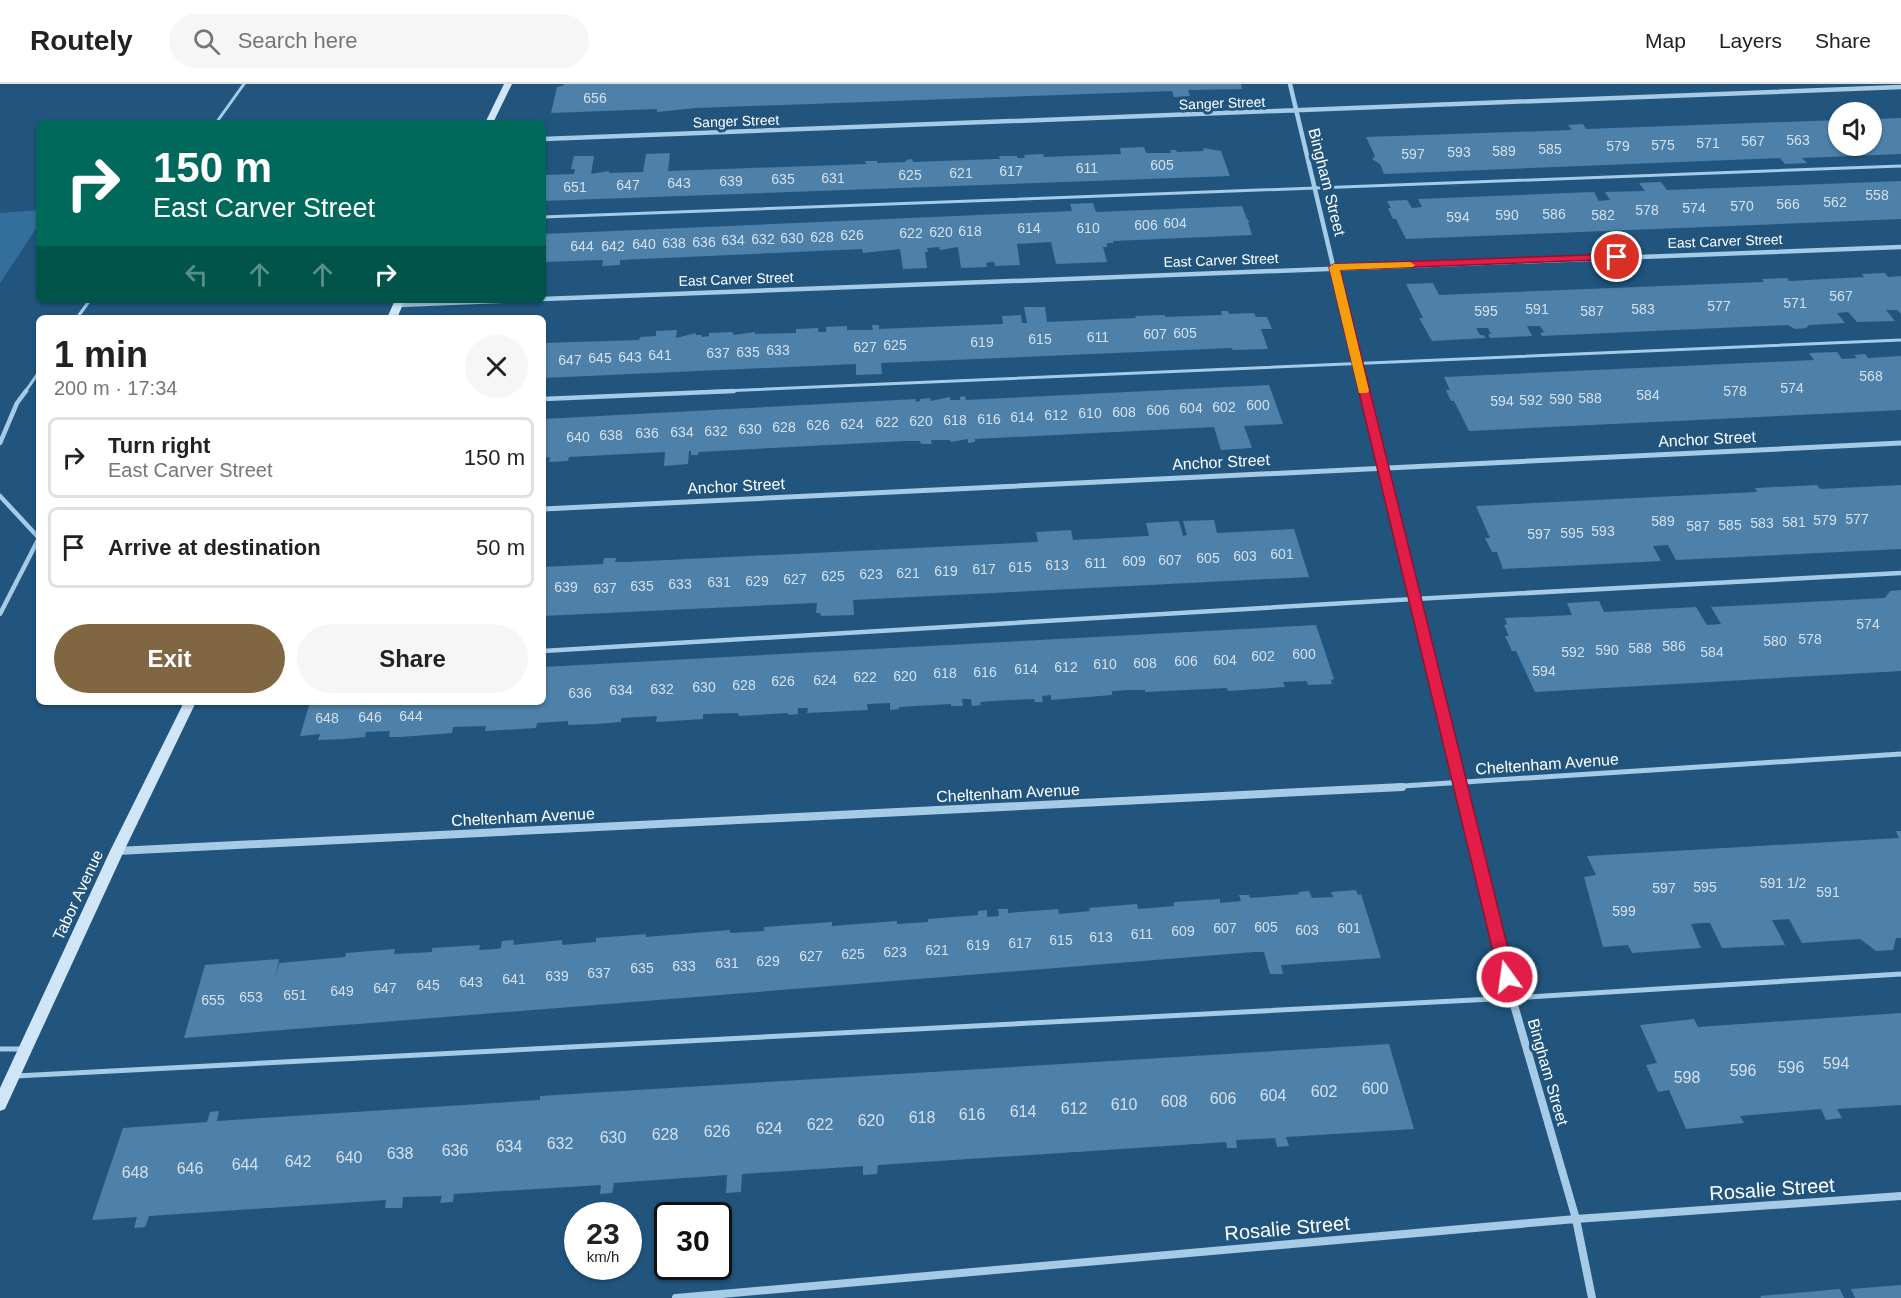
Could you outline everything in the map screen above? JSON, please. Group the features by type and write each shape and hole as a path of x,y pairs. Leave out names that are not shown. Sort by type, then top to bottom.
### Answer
{"street":[{"path":"490,120 508,84"},
{"name":"Bingham Street","path":"1290,84 1381,467 1512,998 1576,1219 1592,1298"},
{"name":"Sanger Street","path":"546,139 1901,87"},
{"name":"East Carver Street","path":"546,299 1901,247"},
{"name":"Anchor Street","path":"546,509 1901,443"},
{"name":"Tabor Avenue","path":"0,1104 117,851 189,705"},
{"name":"Cheltenham Avenue","path":"117,851 1459,784 1901,754"},
{"name":"Rosalie Street","path":"676,1298 1576,1219 1901,1196"}],"lane":[{"path":"218,120 244,84"},
{"path":"546,217 1901,166"},
{"path":"546,399 1901,340"},
{"path":"0,443 17,403 36,376"},
{"path":"0,496 36,535"},
{"path":"0,614 36,544"},
{"path":"546,651 1414,599 1901,573"},
{"path":"14,1076 1512,998 1901,974"},
{"path":"0,1049 26,1048"}],"shaded area":[{"path":"36,210 36,229 0,283 0,213"}],"building":[{"path":"564,84 1241,84 1242,89 1188,90 1190,96 1174,97 1172,91 696,108 657,112 657,109 551,113 557,87"},
{"path":"1901,118 1901,154 1882,155 1882,119"},
{"path":"1828,120 1828,156 1852,156 1802,158 1807,163 1785,164 1780,158 1384,174 1380,164 1372,159 1375,156 1366,137 1572,130 1568,125 1583,124 1586,129"},
{"path":"1144,147 1146,153 1171,153 1170,150 1204,151 1203,148 1221,151 1230,176 546,201 546,175 574,174 575,169 571,169 574,156 594,156 591,174 609,171 609,173 643,172 646,154 670,153 668,171 866,164 865,161 906,162 912,159 913,162 1000,159 999,156 1025,158 1024,155 1043,154 1044,157 1121,154 1120,148"},
{"path":"1901,181 1901,219 1406,239 1396,219 1393,219 1387,201 1407,200 1412,208 1422,207 1418,199 1594,192 1599,201 1610,200 1605,192 1645,191 1639,183 1661,182 1667,190"},
{"path":"1093,203 1096,212 1242,206 1250,222 1248,222 1252,235 1113,241 1113,243 1107,243 1107,247 1103,247 1107,262 1056,264 1051,242 1017,244 1020,265 995,266 994,262 990,262 986,263 987,267 961,268 958,247 940,250 939,247 927,248 928,252 925,252 927,268 903,269 900,249 863,253 862,249 620,260 620,265 602,266 603,260 546,262 546,234 1072,211 1070,204"},
{"path":"1885,273 1888,277 1901,276 1901,314 1897,310 1886,310 1895,321 1857,322 1848,312 1837,313 1845,323 1809,325 1806,328 1795,329 1788,325 1542,336 1540,333 1544,332 1540,326 1527,326 1532,336 1490,338 1488,328 1476,328 1480,335 1486,338 1432,341 1419,318 1423,318 1406,284 1433,283 1439,295 1764,282 1762,279 1787,278 1789,281 1864,277 1862,274"},
{"path":"1024,307 1045,307 1047,322 1136,318 1135,316 1222,315 1221,311 1228,311 1229,314 1254,313 1256,317 1267,317 1272,329 1261,329 1268,349 1233,350 1232,348 881,363 882,374 856,375 856,364 546,378 546,343 639,340 640,337 656,336 656,331 677,330 676,338 696,333 702,337 709,336 709,333 732,332 734,335 755,332 755,334 796,333 796,329 818,328 818,332 826,332 826,327 847,326 847,330 873,330 872,325 879,325 879,329 1003,324 1002,316 1021,315 1022,323 1027,323"},
{"path":"1837,352 1842,359 1857,358 1854,355 1865,354 1868,358 1901,356 1901,410 1469,431 1454,401 1451,401 1446,390 1450,390 1444,377 1814,360 1809,353"},
{"path":"1269,385 1283,424 1244,426 1252,448 1221,450 1214,427 975,439 975,442 968,443 968,439 951,442 950,440 931,440 932,444 905,441 698,452 698,455 691,455 689,451 688,464 664,466 665,452 569,457 568,461 549,462 550,457 546,458 546,419 916,399 916,402 920,399 930,398 931,401 950,397 950,400 960,400 960,397 965,396 966,400"},
{"path":"1817,485 1820,489 1901,485 1901,549 1676,560 1668,545 1653,546 1661,561 1503,569 1497,552 1492,552 1485,538 1490,538 1476,506 1757,492 1755,488"},
{"path":"1214,520 1217,533 1294,529 1309,577 853,600 854,615 821,616 820,613 816,613 817,603 814,603 546,616 546,567 603,564 604,558 616,558 615,562 626,562 1038,542 1036,532 1071,530 1073,540 1149,536 1146,523 1179,521 1183,536 1187,535 1183,521"},
{"path":"1901,590 1901,671 1535,692 1516,651 1512,651 1505,636 1509,636 1504,625 1507,624 1505,618 1572,615 1567,603 1599,601 1604,612 1696,607 1707,625 1721,624 1711,607 1885,598 1890,591"},
{"path":"1316,625 1334,679 1331,680 1332,684 1308,685 1307,681 1283,682 1285,687 1228,691 1227,688 1145,692 1145,690 1130,690 1112,691 1112,695 1051,700 1051,695 1042,696 1043,702 1035,702 1034,699 1009,700 980,702 981,705 972,706 971,699 962,699 963,706 951,706 951,704 899,707 899,709 890,710 890,703 867,704 868,710 807,713 808,708 798,708 798,714 788,715 788,713 739,716 738,713 703,714 703,719 656,722 657,716 621,718 621,722 597,724 568,725 568,721 537,723 536,728 485,731 486,726 453,727 452,733 400,737 389,737 390,731 366,732 365,737 344,739 318,740 320,734 300,736 309,705 546,705 546,667"},
{"path":"1896,831 1901,831 1901,938 1896,938 1893,950 1876,951 1860,939 1802,943 1789,919 1772,920 1785,945 1722,948 1710,923 1701,923 1691,924 1701,948 1632,953 1628,945 1603,947 1584,877 1596,875 1587,856 1899,838"},
{"path":"1356,890 1358,895 1361,894 1381,958 1281,965 1283,974 1270,974 1264,952 1254,952 184,1038 205,965 279,959 275,979 279,963 345,957 346,953 395,949 394,954 432,952 432,948 480,945 479,950 497,949 501,948 502,941 514,940 513,945 562,940 562,945 596,942 596,938 646,934 646,937 730,930 730,933 764,931 764,927 832,922 832,926 897,921 897,924 928,922 928,919 978,915 978,911 987,910 987,917 999,916 998,909 1008,909 1008,913 1058,909 1059,914 1090,911 1089,908 1137,904 1138,909 1174,906 1174,902 1220,899 1220,903 1241,901 1239,895 1249,895 1250,898 1300,894 1298,892 1309,891 1312,898 1333,897 1331,892"},
{"path":"1901,1013 1901,1105 1837,1109 1842,1118 1826,1120 1821,1109 1740,1116 1744,1123 1686,1129 1669,1090 1658,1092 1646,1065 1657,1063 1640,1025 1694,1019 1698,1027"},
{"path":"1389,1044 1414,1129 1286,1137 1289,1146 1277,1147 1275,1138 1236,1140 1237,1148 1227,1148 1226,1142 878,1165 877,1174 863,1175 863,1166 742,1174 741,1192 726,1193 727,1175 614,1183 612,1193 600,1194 601,1185 454,1194 453,1202 440,1203 442,1196 403,1197 402,1208 385,1208 386,1200 149,1216 145,1227 134,1228 137,1217 92,1220 123,1128 207,1122 210,1112 219,1111 217,1121 540,1100 540,1096"},
{"path":"1901,1285 1901,1298 1855,1298 1851,1289"},
{"path":"1840,1289 1844,1298 1761,1298 1760,1296"}],"slow traffic":[{"path":"1363,391 1334,267 1410,265"}],"route":[{"path":"1507,977 1334,267 1617,257"}]}
